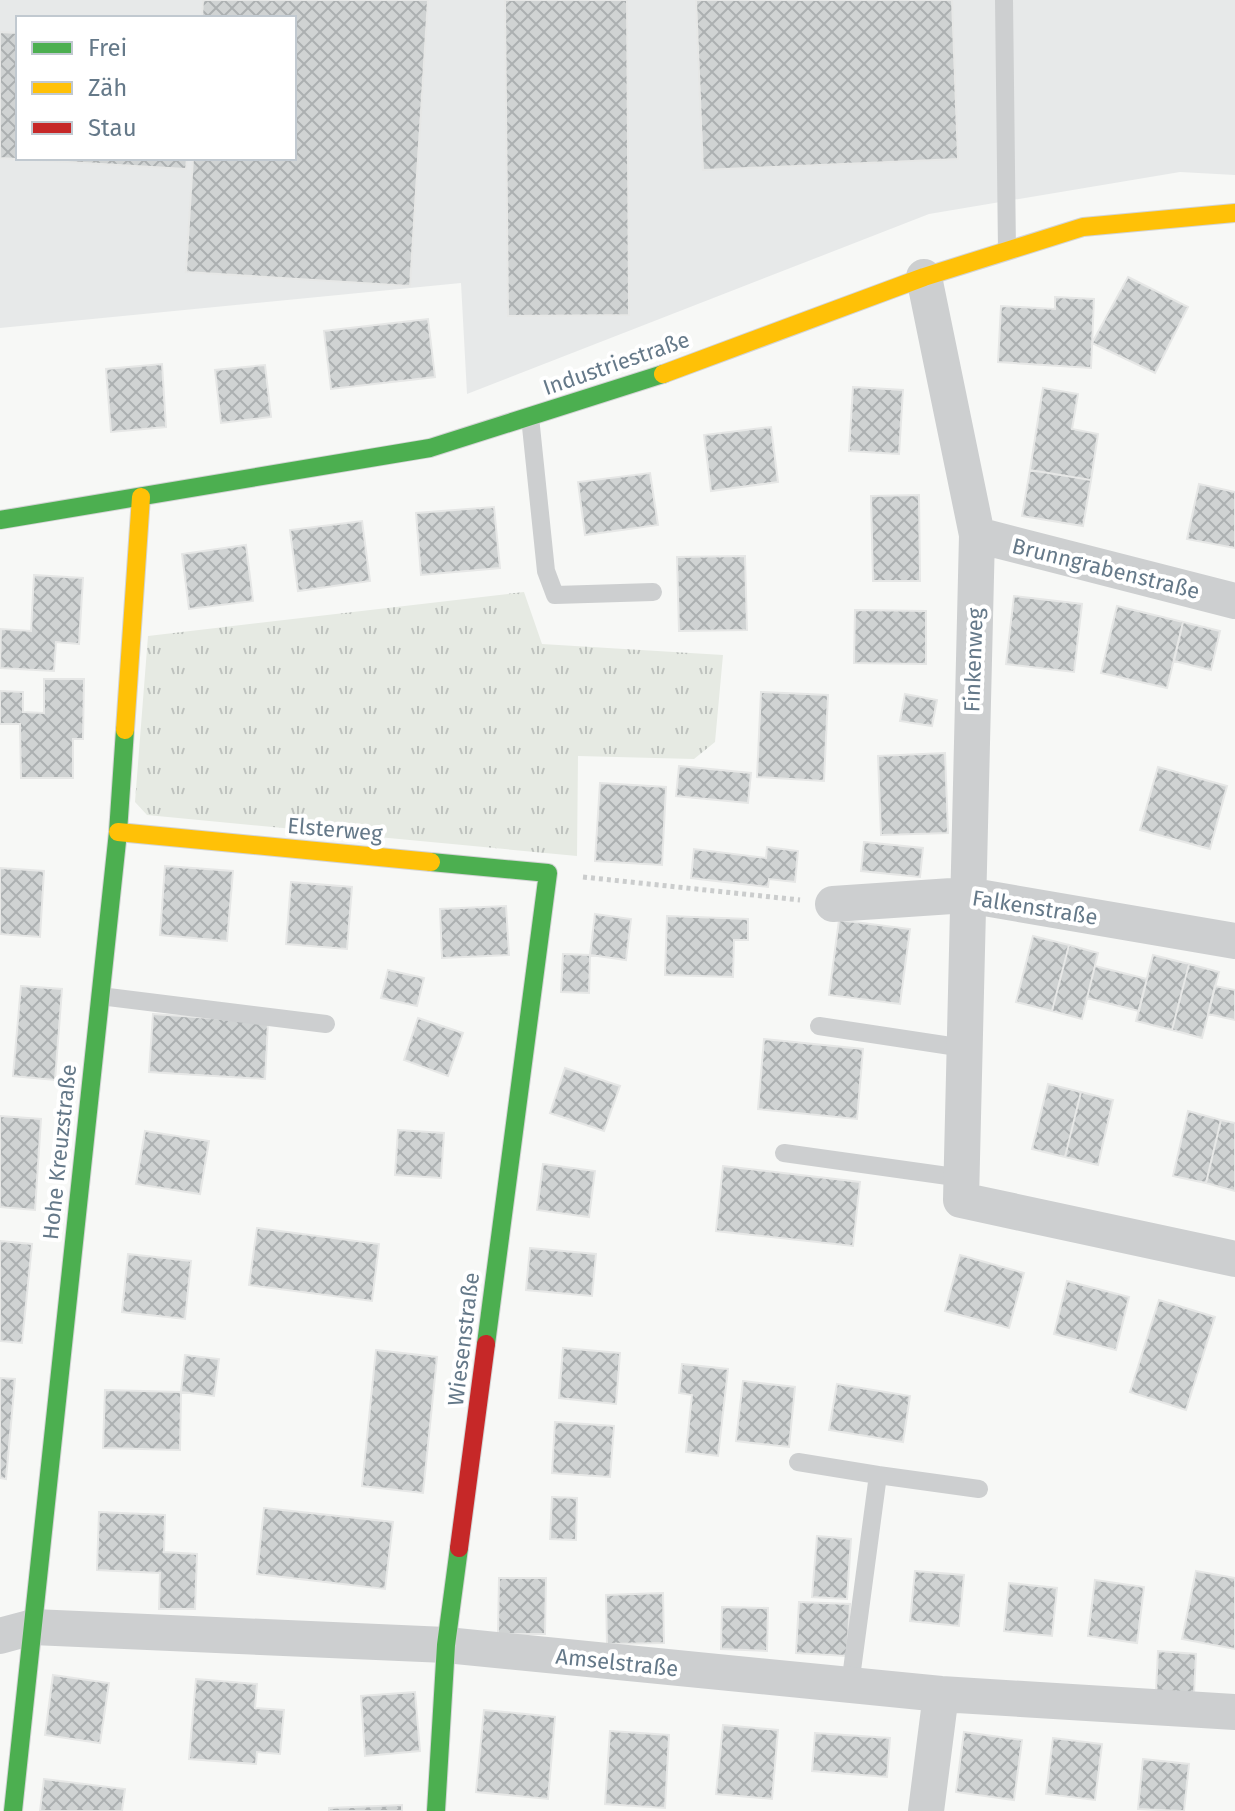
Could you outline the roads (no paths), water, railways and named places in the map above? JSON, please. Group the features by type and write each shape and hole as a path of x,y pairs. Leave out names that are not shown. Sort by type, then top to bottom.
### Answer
{"street":[{"name":"Industriestraße","path":"0,520 430,448 647,380 924,277 1083,227 1235,213"},
{"name":"Finkenweg","path":"924,277 977,535 962,1178"},
{"name":"Hohe Kreuzstraße","path":"13,1811 16,1631 100,996 118,832 141,497"},
{"name":"Brunngrabenstraße","path":"977,535 1235,601"},
{"name":"Elsterweg","path":"118,832 548,873"},
{"name":"Wiesenstraße","path":"436,1811 446,1645 548,873"},
{"name":"Falkenstraße","path":"833,904 967,895 1235,941"},
{"path":"962,1178 961,1200 1235,1259"},
{"name":"Amselstraße","path":"16,1631 446,1645 941,1694 1235,1712"},
{"path":"926,1811 941,1694"}],"lane":[{"path":"1004,0 1007,251"},
{"path":"530,417 546,571 555,595 653,592"},
{"path":"100,996 326,1024"},
{"path":"819,1026 964,1048"},
{"path":"784,1153 962,1178"},
{"path":"798,1462 979,1489"},
{"path":"850,1685 878,1475"}]}
